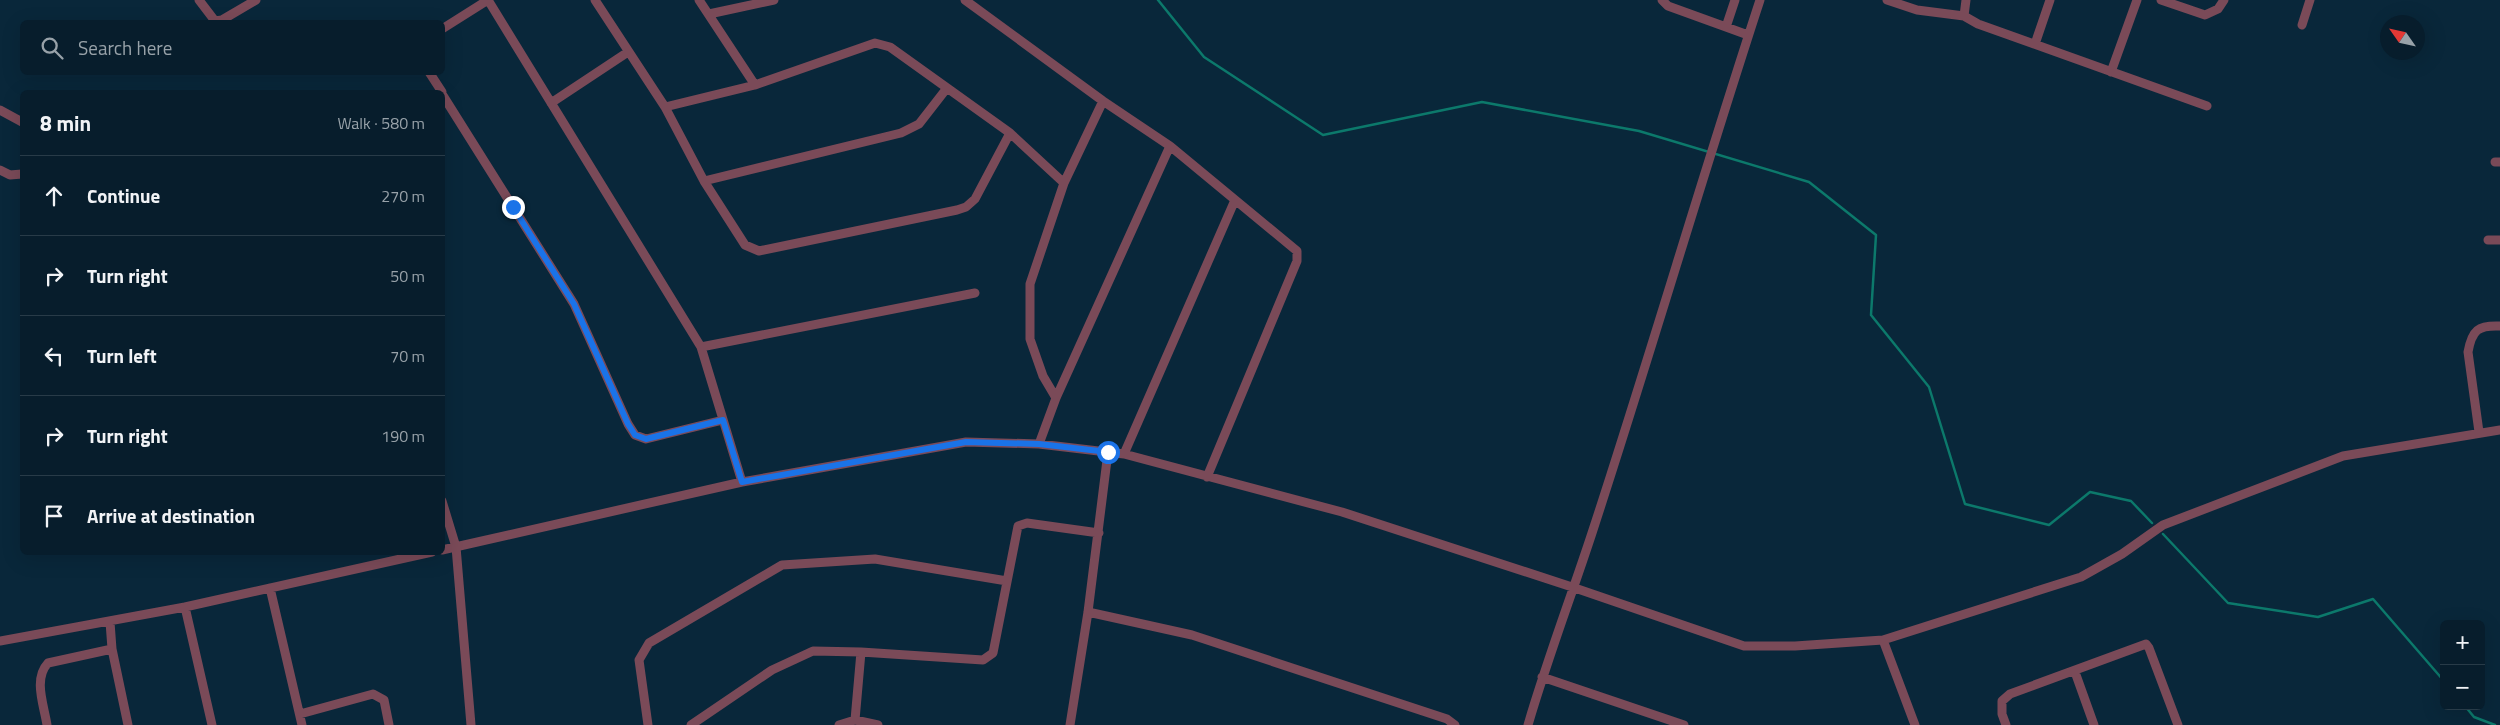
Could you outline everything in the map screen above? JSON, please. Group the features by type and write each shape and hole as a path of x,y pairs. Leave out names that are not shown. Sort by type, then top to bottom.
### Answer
{"street":[{"path":"199,0 214,20"},
{"path":"222,20 256,0"},
{"path":"445,27 488,0 701,347 742,482"},
{"path":"595,0 665,107 704,181 745,245 759,251 966,207 975,199 1010,133"},
{"path":"699,0 756,85"},
{"path":"709,14 774,0"},
{"path":"965,0 1104,101 1170,146 1297,251 1298,261 1207,477"},
{"path":"1662,0 1675,9 1748,35"},
{"path":"1726,26 1735,0"},
{"path":"1528,725 1572,587 1594,527 1707,161 1760,0"},
{"path":"1887,0 1916,10 1964,16 1978,24 2207,106"},
{"path":"1964,16 1966,0"},
{"path":"2035,44 2050,0"},
{"path":"2111,72 2137,0"},
{"path":"2161,0 2205,15 2218,9 2224,0"},
{"path":"2302,25 2310,0"},
{"path":"665,107 756,85 875,42 890,47 1010,133 1064,183"},
{"path":"551,103 628,52"},
{"path":"431,75 440,90"},
{"path":"704,181 901,134 919,124 947,88"},
{"path":"445,98 574,304 628,424 635,435 646,439 723,420"},
{"path":"1056,398 1043,376 1030,339 1030,284 1064,183 1104,101"},
{"path":"0,110 20,121"},
{"path":"1039,444 1056,398 1170,146"},
{"path":"0,170 10,175 20,174"},
{"path":"1124,454 1234,200"},
{"path":"2488,240 2500,240"},
{"path":"701,347 975,293"},
{"path":"2479,432 2468,352 2470,340 2476,331 2485,325 2500,326"},
{"path":"445,550 742,482 966,442 1039,444 1124,454 1342,512 1572,587 1744,646 1795,646 1883,640 2081,577 2122,554 2163,525 2343,456 2500,430"},
{"path":"1070,725 1088,612 1108,452"},
{"path":"445,511 456,548 471,725"},
{"path":"691,725 772,670 813,651 861,652 983,660 993,653 1018,526 1027,523 1099,532"},
{"path":"0,640 186,607 418,555"},
{"path":"648,725 638,660 642,651 649,643 782,565 875,559 1007,581"},
{"path":"270,588 302,725"},
{"path":"186,607 212,725"},
{"path":"1088,612 1192,635 1447,719 1455,725"},
{"path":"110,622 112,649 128,725"},
{"path":"1883,640 1915,725"},
{"path":"2006,725 2002,714 2002,701 2010,694 2075,672 2146,644 2178,725"},
{"path":"47,725 39,678 41,671 48,664 112,649"},
{"path":"855,720 861,652"},
{"path":"2075,672 2094,725"},
{"path":"1542,677 1684,725"},
{"path":"300,714 373,694 384,700 388,725"},
{"path":"839,725 855,720 878,725"}],"waterway":[{"path":"1158,0 1204,57 1323,135 1482,102 1639,131 1809,182 1876,235 1871,315 1929,387 1965,504 2049,525 2090,492 2131,501 2152,523"},
{"path":"2163,534 2228,603 2318,617 2373,599 2440,676"},
{"path":"2468,710 2474,717 2495,725"}],"route":[{"path":"513,207 574,304 628,424 635,435 646,439 723,420 742,482 966,442 1039,444 1108,452"}]}
